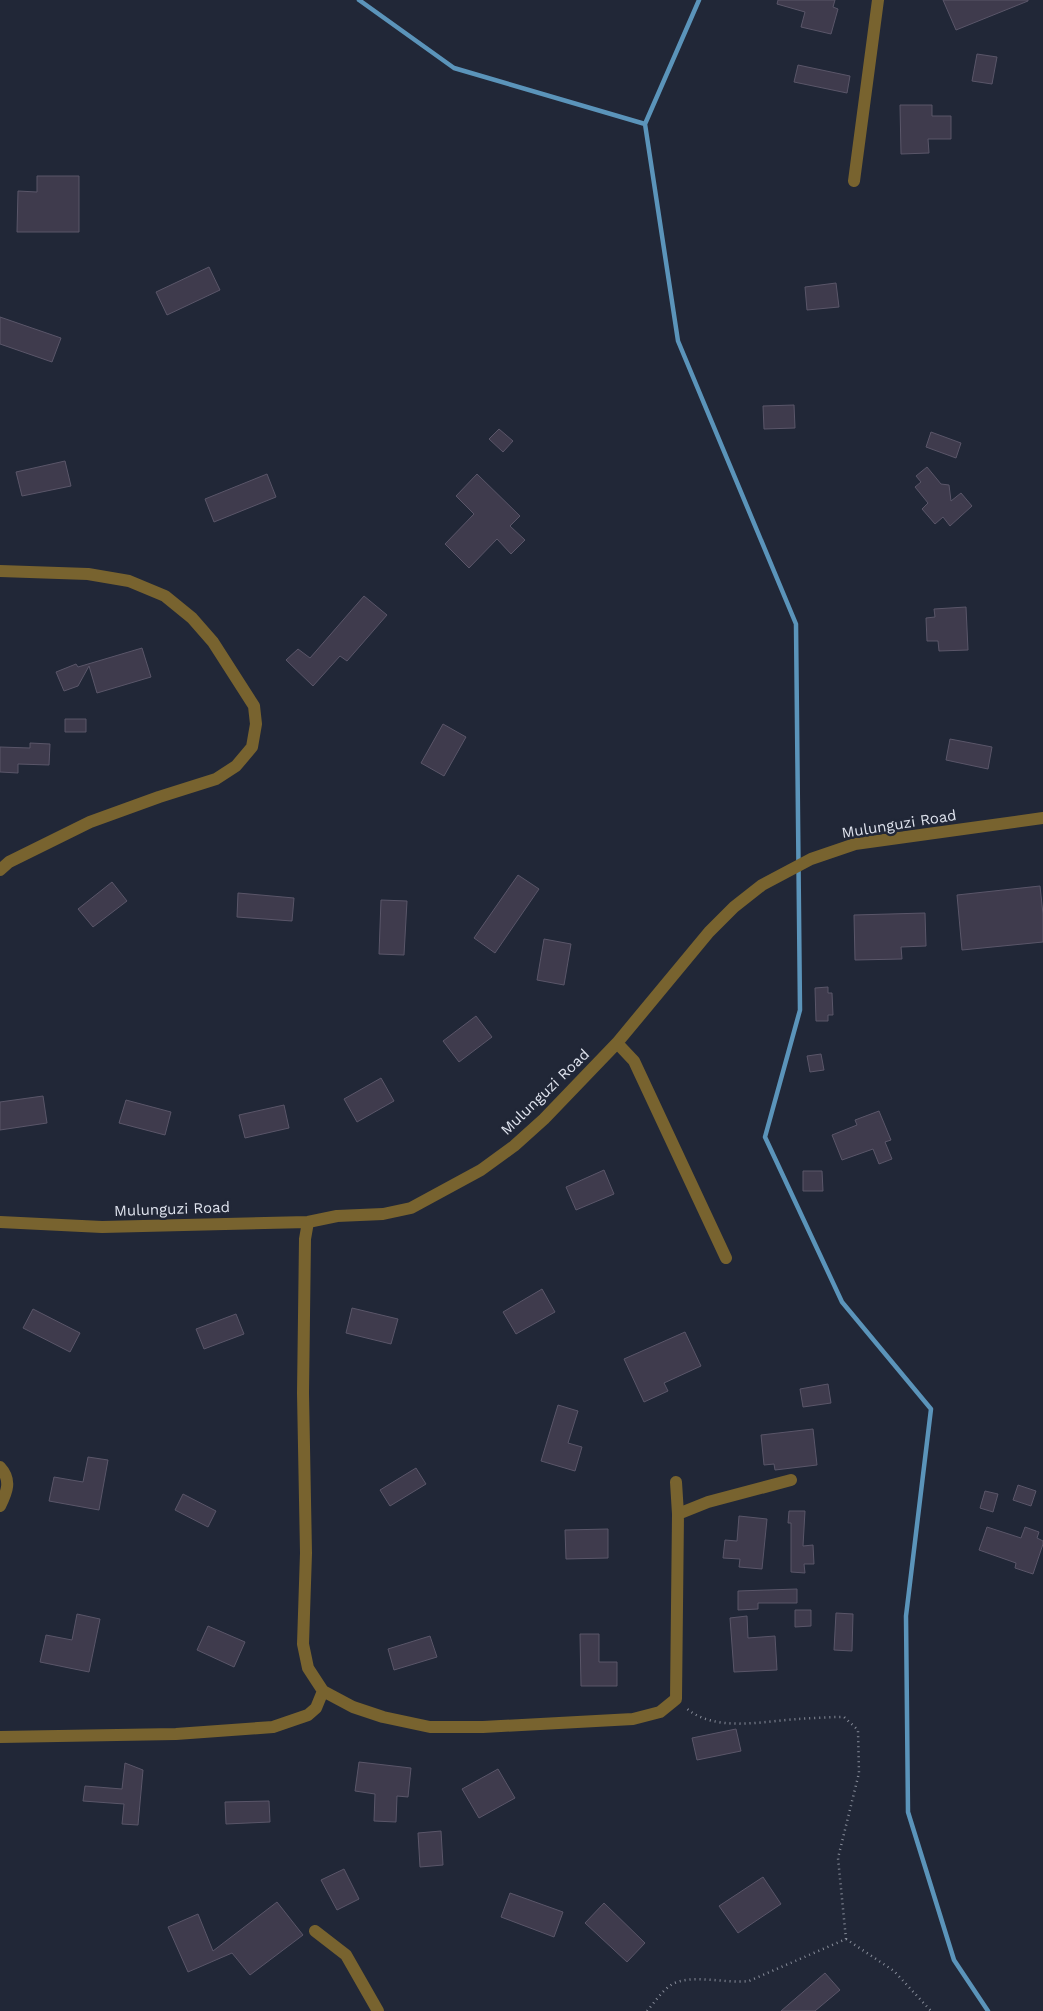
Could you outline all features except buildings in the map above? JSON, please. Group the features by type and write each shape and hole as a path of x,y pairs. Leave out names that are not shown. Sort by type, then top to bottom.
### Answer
{"street":[{"path":"854,181 878,0"},
{"path":"0,571 88,574 129,581 165,596 192,618 213,642 254,706 256,724 252,747 236,766 216,779 90,822 9,862 0,870"},
{"name":"Mulunguzi Road","path":"0,1222 102,1228 308,1222 337,1216 383,1214 411,1208 481,1170 526,1135 617,1043 709,932 734,907 762,885 812,859 855,844 1043,818"},
{"path":"617,1043 634,1061 726,1258"},
{"path":"308,1222 305,1239 303,1393 306,1553 302,1630 308,1668 323,1691 353,1707 384,1717 430,1727 483,1727 633,1719 660,1712 676,1699 678,1514 676,1482"},
{"path":"0,1467 8,1480 6,1492 0,1506"},
{"path":"678,1514 708,1502 791,1480"},
{"path":"0,1738 176,1734 273,1727 308,1715 316,1708 323,1691"},
{"path":"315,1931 346,1955 378,2011"}],"path":[{"path":"676,1699 692,1713 705,1720 753,1724 798,1719 844,1717 858,1730 859,1772 838,1858 846,1939"},
{"path":"647,2011 669,1986 682,1979 749,1981 846,1939"},
{"path":"846,1939 894,1971 931,2011"}],"waterway":[{"path":"359,0 454,68 645,124"},
{"path":"699,0 645,124 678,341 796,624 800,1010 765,1137 842,1302 931,1409 906,1616 908,1812 954,1960 988,2011"}]}
